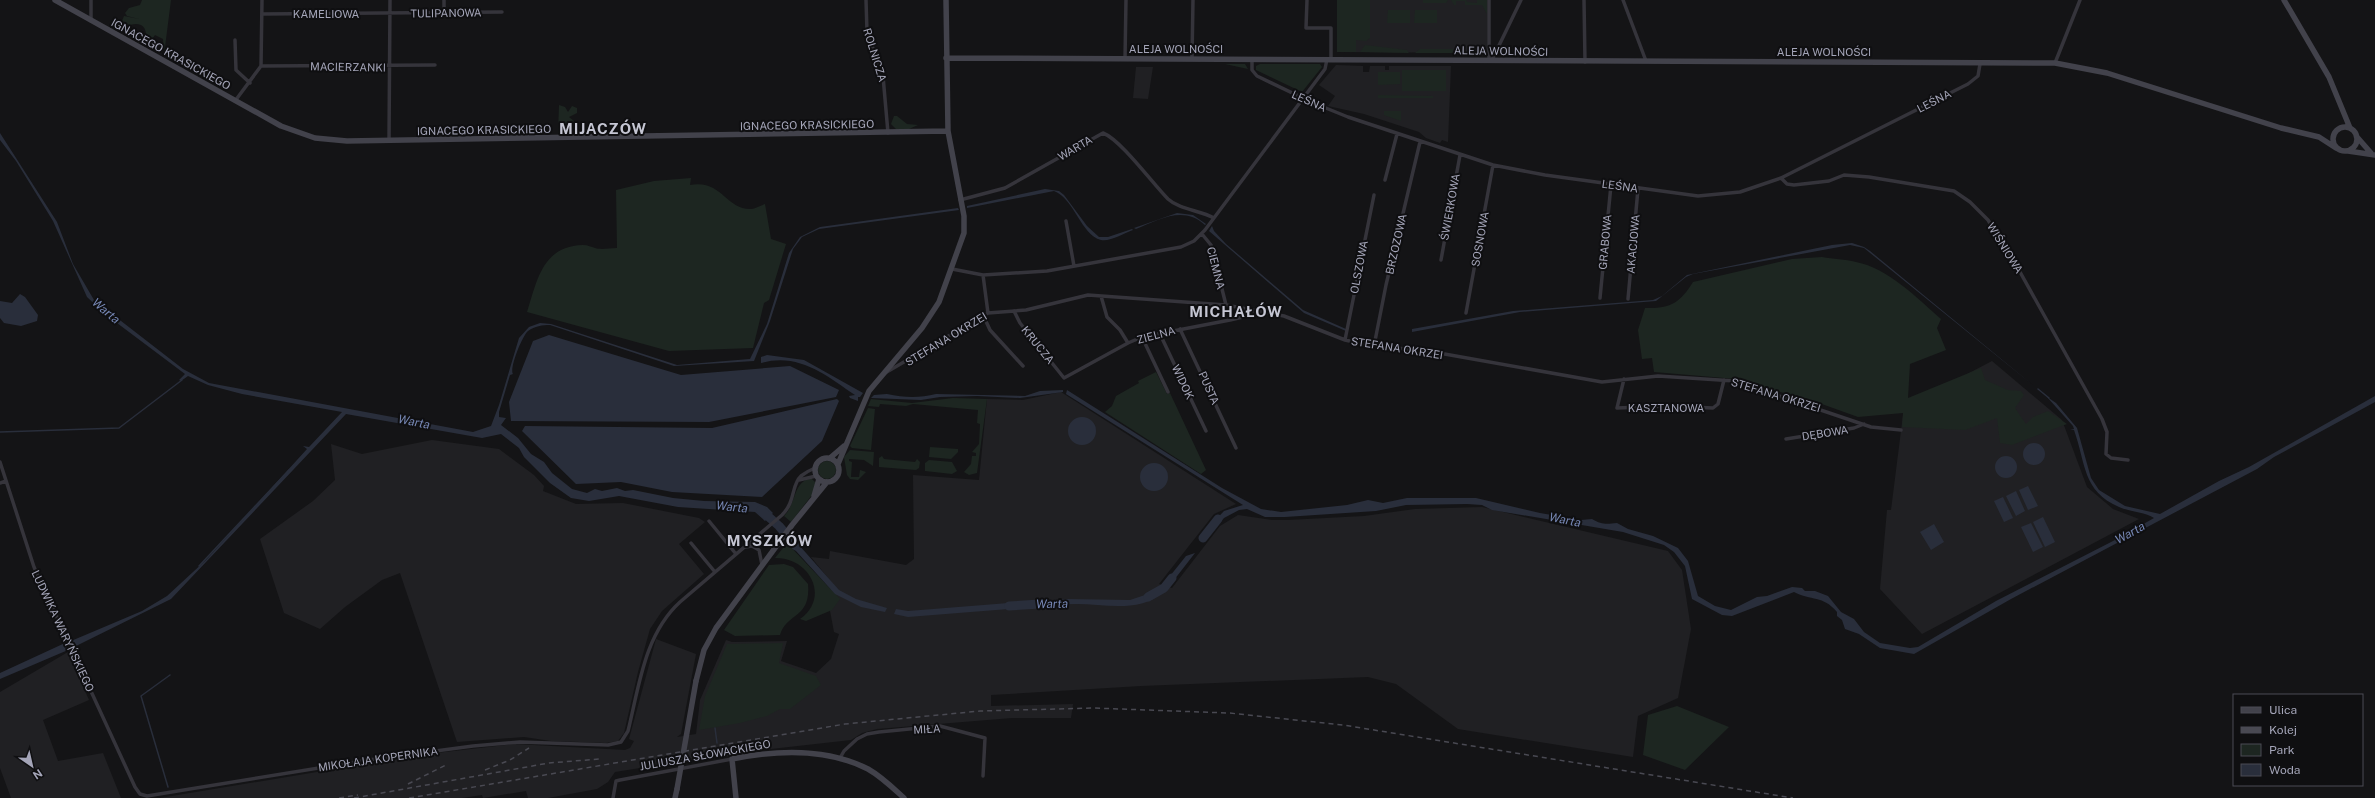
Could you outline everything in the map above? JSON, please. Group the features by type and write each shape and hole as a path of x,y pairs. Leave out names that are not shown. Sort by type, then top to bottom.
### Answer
{"street":[{"name":"IGNACEGO KRASICKIEGO","path":"55,0 281,126 303,135 333,141 888,134 948,131"},
{"path":"91,0 91,21"},
{"path":"235,101 262,66 262,0"},
{"path":"389,141 390,0"},
{"path":"444,0 444,12"},
{"name":"ROLNICZA","path":"866,0 867,32 883,76 888,134"},
{"path":"675,798 696,681 704,650 721,620 789,528 827,482 834,480 838,475 838,464 869,391 934,311 952,269 964,233 964,214 960,200 948,131 946,0"},
{"path":"1125,59 1126,0"},
{"path":"1192,59 1193,0"},
{"path":"952,269 983,275 1033,273 1182,247 1194,241 1210,224 1326,67 1329,59 1331,28 1306,28 1307,0"},
{"path":"1489,0 1490,60"},
{"path":"1490,60 1521,0"},
{"path":"1584,0 1585,62"},
{"path":"1623,0 1647,62"},
{"path":"2055,63 2080,0"},
{"path":"2284,0 2329,77 2341,111 2350,128 2373,154"},
{"name":"TULIPANOWA","path":"390,14 502,12"},
{"name":"KAMELIOWA","path":"262,14 390,14"},
{"path":"235,40 236,70 250,83"},
{"name":"ALEJA WOLNOŚCI","path":"946,58 1329,59 1980,64 2055,63 2107,73 2281,128 2319,137"},
{"name":"LEŚNA","path":"1252,59 1252,70 1257,76 1303,99 1397,134 1460,155 1493,165 1544,175 1698,196 1725,195 1751,190 1781,178 1968,84 1978,76 1980,64"},
{"name":"MACIERZANKI","path":"262,66 435,66"},
{"path":"2319,137 2334,134 2339,129 2341,111"},
{"path":"2339,129 2350,128"},
{"name":"WARTA","path":"960,200 1005,188 1103,133 1110,137 1169,199 1214,218"},
{"path":"1385,180 1397,134"},
{"path":"2334,134 2333,141 2336,148"},
{"path":"2319,137 2336,148 2347,151 2373,154"},
{"path":"2347,151 2356,144 2357,137"},
{"name":"BRZOZOWA","path":"1374,346 1391,264 1420,142"},
{"name":"ŚWIERKOWA","path":"1441,260 1460,155"},
{"name":"SOSNOWA","path":"1466,313 1493,165"},
{"name":"WIŚNIOWA","path":"1781,178 1787,184 1794,185 1829,181 1844,175 1869,177 1954,191 1970,202 1988,220 2015,263 2102,419 2107,432 2106,454 2111,458 2128,460"},
{"name":"GRABOWA","path":"1600,298 1611,185"},
{"name":"AKACJOWA","path":"1628,299 1638,189"},
{"name":"OLSZOWA","path":"1345,337 1374,195"},
{"path":"1066,221 1074,266"},
{"name":"CIEMNA","path":"1202,234 1211,245 1226,305"},
{"path":"983,275 988,313"},
{"name":"STEFANA OKRZEI","path":"884,374 984,317 988,313 1014,311 1081,296 1101,296 1226,305 1284,316 1374,346 1439,354 1602,382 1658,376 1735,381 1788,397 1871,427 1902,430"},
{"path":"1101,296 1107,317 1120,330 1128,343"},
{"name":"ZIELNA","path":"1064,378 1128,343 1142,337 1244,317 1254,310"},
{"name":"KRUCZA","path":"1014,311 1020,323 1064,378"},
{"path":"984,317 990,330 1023,366"},
{"name":"PUSTA","path":"1180,329 1236,448"},
{"name":"WIDOK","path":"1160,334 1206,431"},
{"path":"1142,337 1168,392"},
{"name":"KASZTANOWA","path":"1624,379 1617,408 1666,406 1713,408 1718,404 1724,380"},
{"name":"DĘBOWA","path":"1786,439 1854,428 1864,424"},
{"path":"691,543 715,572 767,528 790,506 798,481 815,468 822,459 830,458 836,455 848,441"},
{"path":"830,458 838,464"},
{"name":"LUDWIKA WARYŃSKIEGO","path":"0,462 34,567 140,794"},
{"path":"813,499 817,477 815,468"},
{"path":"798,481 817,477 827,482"},
{"path":"0,483 6,481"},
{"path":"709,521 736,554"},
{"path":"744,547 752,546 759,550 762,565"},
{"name":"MIKOŁAJA KOPERNIKA","path":"140,794 154,795 368,760 496,744 520,742 615,745 623,741 628,731 650,647 661,624 672,609 715,572"},
{"name":"MIŁA","path":"840,758 844,750 867,734 940,726 984,738 983,776"},
{"name":"JULIUSZA SŁOWACKIEGO","path":"613,798 616,782 732,759 785,752 840,758 869,770 904,798"},
{"path":"732,759 736,798"}],"shaded area":[{"path":"1337,0 1487,0 1487,53 1337,52"},
{"path":"1336,65 1363,66 1363,72 1369,72 1370,66 1385,66 1385,70 1389,70 1389,66 1451,66 1448,142 1442,140 1440,143 1426,138 1419,132 1364,114 1328,106 1335,96 1319,85"},
{"path":"1136,67 1153,67 1148,99 1133,98"},
{"path":"1992,361 2062,420 2087,487 2113,509 2139,519 1922,634 1880,589 1887,510 1891,510 1904,407"},
{"path":"1061,392 1236,504 1214,514 1159,584 1172,588 1220,526 1238,515 1272,520 1288,520 1364,516 1415,509 1482,507 1668,551 1682,570 1691,629 1678,698 1638,716 1633,757 1458,729 1396,684 1368,677 1141,686 991,695 991,706 1073,704 1071,718 1012,718 877,729 862,733 851,740 771,749 717,758 715,756 615,772 608,782 597,789 548,798 528,798 526,791 483,798 482,795 462,798 160,798 419,755 515,744 625,750 630,748 634,741 629,739 656,639 696,654 681,734 677,737 696,734 700,700 726,640 732,642 787,641 781,661 816,673 831,659 839,634 834,632 828,600 832,583 811,557 829,559 830,551 906,565 914,559 913,475 979,480 987,399 1023,400"},
{"path":"432,440 499,449 534,475 544,486 543,491 576,504 623,503 699,518 705,522 679,544 704,574 662,611 650,629 638,672 624,733 618,741 606,743 551,741 524,737 457,742 400,573 382,580 345,607 320,629 284,613 260,539 313,501 335,480 331,444 362,454"},
{"path":"68,652 89,700 43,720 58,761 103,753 121,798 11,798 0,768 0,692"}],"green space":[{"path":"142,0 171,0 164,55 163,39 155,35 150,42 158,46 154,48 143,42 137,43 146,35 145,29 141,25 130,25 131,30 128,35 120,26 124,16 139,19 127,16 125,13 129,8 140,5"},
{"path":"1337,0 1370,0 1370,38 1366,41 1356,40 1356,52 1337,52"},
{"path":"1423,0 1448,0 1446,3 1423,3"},
{"path":"1451,0 1466,0 1467,2 1477,3 1477,0 1487,0 1487,14 1482,5 1465,5 1465,1 1456,1 1456,5 1454,5"},
{"path":"1388,10 1410,10 1410,23 1387,23"},
{"path":"1415,10 1437,10 1437,23 1414,23"},
{"path":"1365,45 1407,50 1409,53 1360,52"},
{"path":"1420,49 1453,49 1453,53 1415,53"},
{"path":"1225,64 1245,64 1248,69"},
{"path":"1260,64 1320,64 1322,67 1302,92 1256,70 1256,66"},
{"path":"1402,70 1446,70 1446,91 1402,91"},
{"path":"1378,72 1400,72 1400,84 1378,85"},
{"path":"1378,95 1433,96 1433,98 1378,98"},
{"path":"559,105 565,107 568,112 572,106 577,108 577,113 569,117 574,121 574,133 558,133"},
{"path":"1384,111 1401,111 1401,121 1384,115"},
{"path":"894,116 897,116 907,124 918,125 909,129 896,129 891,124"},
{"path":"691,178 690,185 700,184 709,186 742,208 752,209 765,204 771,239 786,244 769,300 764,303 753,348 669,351 527,312 538,277 543,267 550,258 558,252 569,247 583,245 600,249 617,248 616,190 654,181"},
{"path":"1822,257 1852,261 1868,265 1879,270 1902,285 1941,319 1937,328 1946,350 1910,364 1908,398 1981,368 1985,380 2008,390 2021,391 2024,395 2015,408 2026,424 2033,417 2048,411 2067,424 2012,445 2000,443 1997,418 1965,430 1902,427 1903,413 1858,417 1819,403 1736,379 1654,372 1652,358 1642,359 1638,330 1645,308 1668,306 1674,303 1684,295 1693,282 1792,259"},
{"path":"1156,372 1167,394 1170,393 1206,470 1201,474 1105,412 1112,406 1116,396 1139,383 1138,381"},
{"path":"953,398 987,399 977,473 969,475 964,472 971,464 972,456 976,456 976,453 972,452 979,444 980,424 977,423 978,410 913,404 906,406 880,404 879,407 868,406 871,399 912,403"},
{"path":"868,408 875,409 871,450 852,448 850,446"},
{"path":"930,447 958,449 958,452 951,459 929,457"},
{"path":"850,450 874,452 873,466 864,460 849,459 849,461 852,462 851,477 859,477 860,470 866,472 858,480 850,479 847,475 844,457"},
{"path":"882,456 884,459 915,462 917,459 920,462 919,468 916,470 879,467 879,458"},
{"path":"929,460 952,462 957,471 952,474 925,471 925,463"},
{"path":"823,461 831,461 836,466 834,477 831,479 823,479 818,474 818,466"},
{"path":"811,478 816,483 812,495 791,522 784,516 801,484"},
{"path":"787,543 840,599 832,610 806,621 800,619 809,610 814,600 815,590 812,580 806,571 798,564 787,559 775,558"},
{"path":"784,564 793,567 808,584 808,595 806,604 798,614 788,622 780,635 735,636 724,630 769,565"},
{"path":"783,643 779,663 816,676 821,685 790,709 780,709 767,716 740,723 699,730 705,696 727,644"},
{"path":"1677,706 1729,727 1685,770 1643,755 1648,715"}],"water":[{"path":"0,133 57,222 73,264 94,300 183,369 209,383 473,432 491,426 499,405 519,338 529,327 540,323 551,324 677,365 750,359 767,324 789,253 800,237 820,227 958,208 959,210 819,229 802,237 793,249 770,321 754,361 674,366 550,325 536,327 525,334 517,352 512,371 513,374 510,375 499,412 499,417 506,418 501,425 518,438 531,454 544,462 552,473 572,489 587,493 595,489 602,491 617,488 625,491 633,490 673,498 704,501 755,502 767,507 773,513 765,521 755,512 678,507 619,496 589,501 571,498 550,483 524,457 519,448 501,434 482,438 346,414 171,599 74,647 71,641 142,611 167,596 206,560 307,449 303,446 309,447 342,412 242,394 208,385 188,376 181,381 179,380 185,374 105,314 87,297 53,221 16,161 0,140"},
{"path":"1045,189 1059,191 1064,195 1087,226 1099,237 1108,237 1132,229 1133,230 1109,240 1101,240 1094,237 1088,231 1067,201 1054,191 967,208 967,206"},
{"path":"1177,213 1193,215 1206,224 1205,225 1197,219 1180,215 1171,216 1136,229 1134,228"},
{"path":"1212,226 1214,231 1226,244 1303,310 1346,329 1346,331 1304,313 1209,231"},
{"path":"1852,243 1864,247 1870,251 2039,390 1864,248 1850,245 1693,274 1686,277 1656,301 1520,312 1412,332 1412,329 1513,311 1653,300 1662,296 1687,275 1832,245"},
{"path":"20,294 25,297 38,315 37,321 21,326 4,323 0,318 0,301 12,303"},
{"path":"549,335 681,375 790,366 839,390 836,397 709,422 511,421 509,402 533,341"},
{"path":"767,355 804,360 863,393 860,397 858,397 858,401 850,398 849,396 855,395 822,373 799,363 774,360 761,363 761,357"},
{"path":"1063,390 1063,392 1020,398 977,396 940,397 921,400 871,398 874,395 887,394 912,397 936,394 1025,396 1040,391"},
{"path":"1067,390 1222,488 1261,509 1281,512 1347,505 1368,500 1383,503 1407,498 1476,498 1540,513 1581,520 1592,519 1604,524 1617,523 1628,529 1653,536 1678,548 1688,561 1698,596 1715,606 1731,610 1757,597 1767,596 1792,587 1802,588 1805,591 1815,591 1828,596 1841,612 1854,619 1864,632 1880,643 1910,648 1918,647 1996,601 2115,540 2113,535 2117,539 2154,518 2147,514 2119,507 2098,493 2087,475 2074,430 2070,430 2074,429 2073,426 2047,397 2040,392 2056,403 2077,428 2091,478 2099,490 2125,506 2160,514 2219,481 2249,467 2375,396 2375,402 2274,457 2257,469 2011,599 1914,654 1880,648 1859,634 1845,629 1842,620 1837,616 1837,612 1827,603 1794,592 1732,616 1722,615 1692,599 1685,566 1674,552 1664,545 1623,532 1492,510 1482,505 1406,505 1376,511 1285,517 1265,517 1247,509 1239,510 1224,518 1214,529 1208,528 1224,511 1243,505 1066,394"},
{"path":"837,399 839,401 822,441 762,497 672,492 621,482 576,484 522,431 525,426 712,428"},
{"path":"1082,417 1092,421 1096,431 1092,441 1082,445 1072,441 1068,431 1072,421"},
{"path":"2034,443 2042,446 2045,454 2042,462 2034,465 2026,462 2023,454 2026,446"},
{"path":"2006,456 2014,459 2017,467 2014,475 2006,478 1998,475 1995,467 1998,459"},
{"path":"1154,463 1164,467 1168,477 1164,487 1154,491 1144,487 1140,477 1144,467"},
{"path":"2028,486 2038,506 2028,510 2019,490"},
{"path":"2016,491 2025,511 2016,516 2006,496"},
{"path":"2003,497 2013,518 2004,522 1994,501"},
{"path":"2043,517 2055,542 2045,547 2033,522"},
{"path":"2031,523 2043,547 2033,552 2021,527"},
{"path":"1934,524 1944,542 1931,550 1920,532"},
{"path":"790,535 839,590 856,599 887,608 885,612 861,607 835,594 786,540"},
{"path":"1195,553 1167,589 1162,586 1186,556"},
{"path":"1157,591 1162,593 1143,603 1132,605 1110,606 1071,604 1028,607 1028,602 1067,599 1130,600"},
{"path":"1021,602 1021,608 908,617 894,614 896,609 908,611"},
{"path":"65,643 68,650 0,679 0,673"}],"waterway":[{"path":"0,432 119,428 182,380"},
{"path":"2038,389 2049,398"},
{"path":"199,566 289,470"},
{"name":"Warta","path":"761,510 779,526 796,546"},
{"name":"Warta","path":"1203,538 1218,519"},
{"name":"Warta","path":"1148,597 1164,588 1172,578"},
{"name":"Warta","path":"1009,606 1040,604"},
{"path":"168,787 141,696 170,675"},
{"path":"715,728 717,743"}],"railway":[{"path":"409,798 845,724 980,711 1093,708 1229,713 1343,725 1793,798"},
{"path":"485,770 510,760 529,748"},
{"path":"354,798 549,763 599,759"},
{"path":"408,784 448,764"},
{"path":"339,798 358,795"}],"district":[{"name":"MIJACZÓW","path":"603,129"},
{"name":"MICHAŁÓW","path":"1236,312"},
{"name":"MYSZKÓW","path":"770,541"}]}
